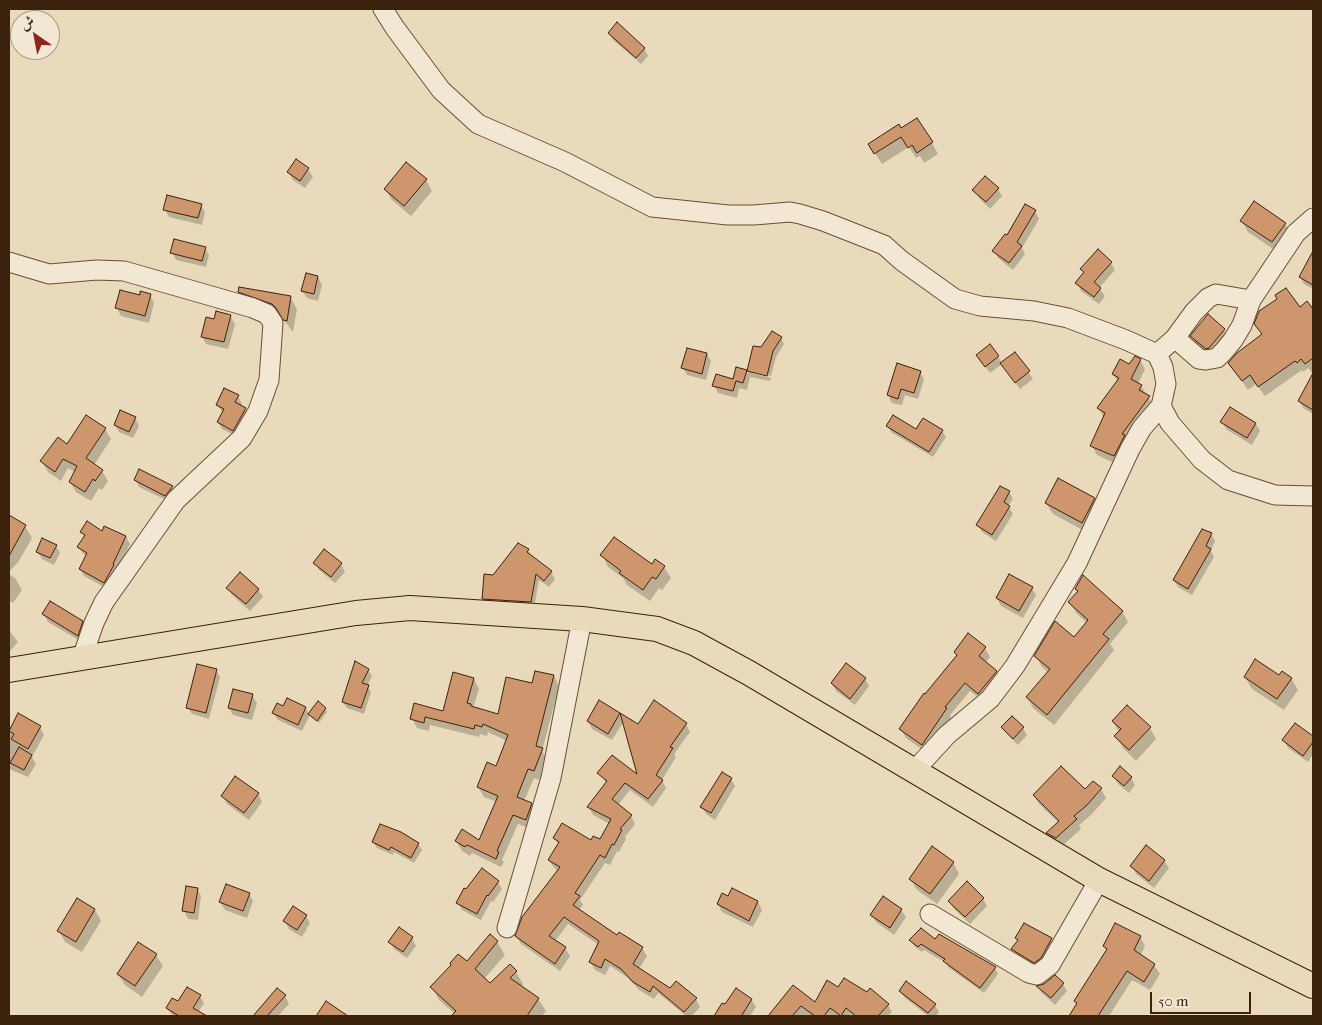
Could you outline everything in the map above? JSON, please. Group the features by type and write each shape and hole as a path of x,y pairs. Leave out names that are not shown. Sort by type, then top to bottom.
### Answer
{"main road":[{"path":"9,670 356,612 410,608 582,619 657,629 694,643 749,673 1099,880 1313,986"}],"street":[{"path":"383,9 441,90 478,124 565,162 652,207 728,215 790,212 800,214 824,221 884,245 902,261 955,299 980,306 1034,311 1068,318 1157,354 1163,367 1166,384 1161,406 1142,428 1130,449 1077,563 1015,666 990,699 947,735 914,771"},
{"path":"1175,338 1199,359 1217,358 1233,340 1242,325 1251,300 1296,233 1313,218"},
{"path":"9,262 49,274 97,270 124,271 253,308 267,314 273,323 269,380 258,411 242,438 176,500 104,602 94,623 82,658"},
{"path":"1157,354 1175,338 1194,312 1208,298 1216,294 1251,300"},
{"path":"1161,406 1170,423 1202,460 1228,480 1274,495 1313,496"},
{"path":"507,928 551,778 582,619"},
{"path":"930,914 1030,973 1037,975 1050,965 1099,880"}],"building":[{"path":"617,22 645,48 636,58 608,33"},
{"path":"917,118 933,142 917,153 912,145 908,148 901,137 874,154 868,144 899,124 901,128"},
{"path":"296,159 309,168 300,181 287,172"},
{"path":"406,162 427,179 404,206 384,189"},
{"path":"985,176 999,188 986,202 972,190"},
{"path":"167,195 202,204 198,218 163,210"},
{"path":"1254,201 1286,223 1272,242 1240,221"},
{"path":"1025,204 1036,210 1017,242 1022,246 1009,263 992,251 1005,234 1007,235"},
{"path":"174,239 206,247 202,261 170,253"},
{"path":"1098,249 1112,262 1094,282 1101,288 1094,297 1075,283 1084,272 1080,269"},
{"path":"1313,251 1313,285 1299,277"},
{"path":"306,273 318,276 314,294 301,291"},
{"path":"239,287 291,296 287,321 283,320 272,304 238,292"},
{"path":"1286,288 1300,307 1307,301 1313,309 1313,358 1305,364 1301,359 1297,363 1295,361 1258,387 1250,375 1242,381 1228,363 1237,353 1262,334 1254,324 1259,311 1277,299 1275,295"},
{"path":"120,290 140,295 140,291 151,294 145,316 115,308"},
{"path":"216,311 231,315 224,342 201,337 206,317 214,319"},
{"path":"1208,314 1225,329 1206,349 1190,336"},
{"path":"772,331 782,337 773,351 767,376 747,371 753,346 761,347"},
{"path":"990,344 999,356 985,367 976,355"},
{"path":"687,348 707,353 702,374 681,368"},
{"path":"1015,352 1030,371 1015,383 1000,363"},
{"path":"1135,356 1141,359 1131,379 1142,385 1139,390 1150,396 1122,434 1125,435 1114,456 1090,446 1105,413 1097,408 1119,378 1112,374 1120,359 1129,364"},
{"path":"897,363 921,371 914,393 901,389 898,399 887,395"},
{"path":"736,367 747,370 743,383 736,381 733,391 712,386 716,374 733,379"},
{"path":"1313,373 1313,410 1298,401"},
{"path":"224,388 239,395 235,402 246,408 233,431 217,422 224,409 216,405"},
{"path":"1230,407 1256,423 1247,438 1220,422"},
{"path":"120,410 136,417 129,432 114,425"},
{"path":"86,415 106,428 86,458 103,470 95,481 93,479 85,492 69,482 77,466 63,459 55,472 40,461 58,437 67,444"},
{"path":"893,415 916,429 923,418 943,430 929,452 886,426"},
{"path":"139,469 173,486 165,496 134,480"},
{"path":"1058,478 1095,498 1082,523 1045,503"},
{"path":"1000,486 1010,491 1004,502 1010,506 992,535 976,525"},
{"path":"9,515 26,525 9,556"},
{"path":"87,521 102,531 104,526 126,536 104,583 79,569 87,553 77,547 85,535 80,532"},
{"path":"1202,529 1212,533 1206,546 1211,549 1188,589 1173,580"},
{"path":"614,537 652,564 655,559 665,566 656,579 652,577 643,590 619,573 621,571 600,555"},
{"path":"42,538 57,545 50,558 36,552"},
{"path":"518,543 529,549 527,552 552,571 544,581 536,574 531,602 482,599 484,574 493,575"},
{"path":"324,549 342,563 331,577 313,563"},
{"path":"240,572 259,589 246,604 226,588"},
{"path":"1009,574 1033,587 1019,611 996,598"},
{"path":"1083,575 1123,611 1103,634 1109,639 1047,715 1026,697 1050,669 1034,656 1055,621 1074,637 1088,620 1068,602 1078,591 1075,589"},
{"path":"50,601 83,621 78,636 42,614"},
{"path":"968,633 986,647 979,656 997,671 978,694 965,683 945,707 947,708 922,745 899,729 924,693 957,655 954,652"},
{"path":"1255,659 1279,675 1282,671 1292,678 1277,699 1244,677"},
{"path":"355,661 369,669 362,683 369,685 361,708 342,702"},
{"path":"846,663 866,678 850,699 831,683"},
{"path":"197,664 217,669 206,713 186,708"},
{"path":"535,671 554,675 536,746 543,748 534,771 528,769 517,797 532,803 526,820 513,815 497,851 499,852 496,859 455,841 462,829 479,840 498,796 477,787 487,762 496,766 508,735 483,724 482,727 475,725 474,729 425,717 424,723 410,719 414,703 443,711 453,672 474,678 467,703 498,714 506,677 532,683"},
{"path":"233,689 253,694 248,713 228,708"},
{"path":"287,698 306,707 298,725 272,713 277,703 283,706"},
{"path":"599,700 620,713 608,734 587,721"},
{"path":"654,700 687,723 670,747 673,748 656,775 663,780 648,799 625,783 612,799 632,815 620,829 622,830 605,858 600,855 575,893 580,896 573,905 617,935 619,932 643,947 633,964 670,988 676,981 697,998 684,1012 653,986 650,992 633,982 621,969 605,959 601,968 589,962 599,941 564,917 549,936 566,947 555,964 515,936 522,917 560,867 548,860 559,842 553,838 562,823 591,840 593,836 600,839 611,819 587,807 607,781 597,773 612,755 637,774 620,713 638,724"},
{"path":"318,701 326,708 317,721 308,714"},
{"path":"1127,705 1151,727 1129,750 1114,736 1121,729 1112,721"},
{"path":"18,713 41,726 28,749 11,739 14,734 9,731"},
{"path":"1012,716 1024,727 1013,739 1001,727"},
{"path":"1295,723 1313,736 1313,742 1303,756 1282,740"},
{"path":"19,747 32,755 24,770 10,763"},
{"path":"1061,766 1085,789 1093,781 1102,788 1074,816 1077,819 1056,838 1046,833 1059,821 1033,795"},
{"path":"1120,766 1132,777 1124,786 1112,776"},
{"path":"722,772 732,778 711,813 700,807"},
{"path":"235,776 259,793 244,813 221,796"},
{"path":"380,824 401,832 419,843 411,858 391,847 389,850 372,842"},
{"path":"1146,845 1165,860 1149,881 1130,866"},
{"path":"932,846 954,862 930,894 909,879"},
{"path":"482,868 499,881 487,895 477,914 456,903 464,888 466,889"},
{"path":"967,881 984,898 965,917 948,901"},
{"path":"226,884 250,893 243,911 219,902"},
{"path":"186,886 198,888 194,913 182,911"},
{"path":"732,888 758,901 749,921 717,904 722,893 728,896"},
{"path":"883,896 902,909 890,928 870,915"},
{"path":"77,898 95,909 76,942 57,931"},
{"path":"293,906 307,915 297,930 283,921"},
{"path":"1024,923 1052,938 1041,958 1034,963 1011,949 1018,940 1015,938"},
{"path":"1115,923 1141,936 1134,950 1155,964 1144,982 1127,971 1098,1016 1069,1016 1077,1003 1074,1001 1107,949 1103,946"},
{"path":"399,927 413,937 403,952 388,942"},
{"path":"921,928 935,939 939,934 996,967 980,988 943,961 945,959 921,944 918,947 909,940"},
{"path":"490,934 498,941 475,969 490,983 510,964 517,971 510,978 539,998 527,1016 451,1016 456,1011 430,987 451,965 450,963 458,954 467,961"},
{"path":"138,942 157,954 135,986 117,974"},
{"path":"1055,975 1064,983 1051,998 1036,986 1044,984"},
{"path":"844,978 867,992 870,988 889,1004 878,1016 856,1016 846,1008 841,1016 830,1008 824,1016 815,1016 801,1006 792,1016 768,1016 793,985 815,1002 827,980 838,987"},
{"path":"906,981 936,1004 928,1013 899,991"},
{"path":"187,987 201,995 193,1008 207,1016 179,1016 166,1008 172,998 178,1001"},
{"path":"277,988 286,995 267,1016 253,1016"},
{"path":"736,988 752,999 742,1015 744,1016 714,1016 722,1003 725,1004"},
{"path":"326,1001 348,1016 316,1016"}]}
